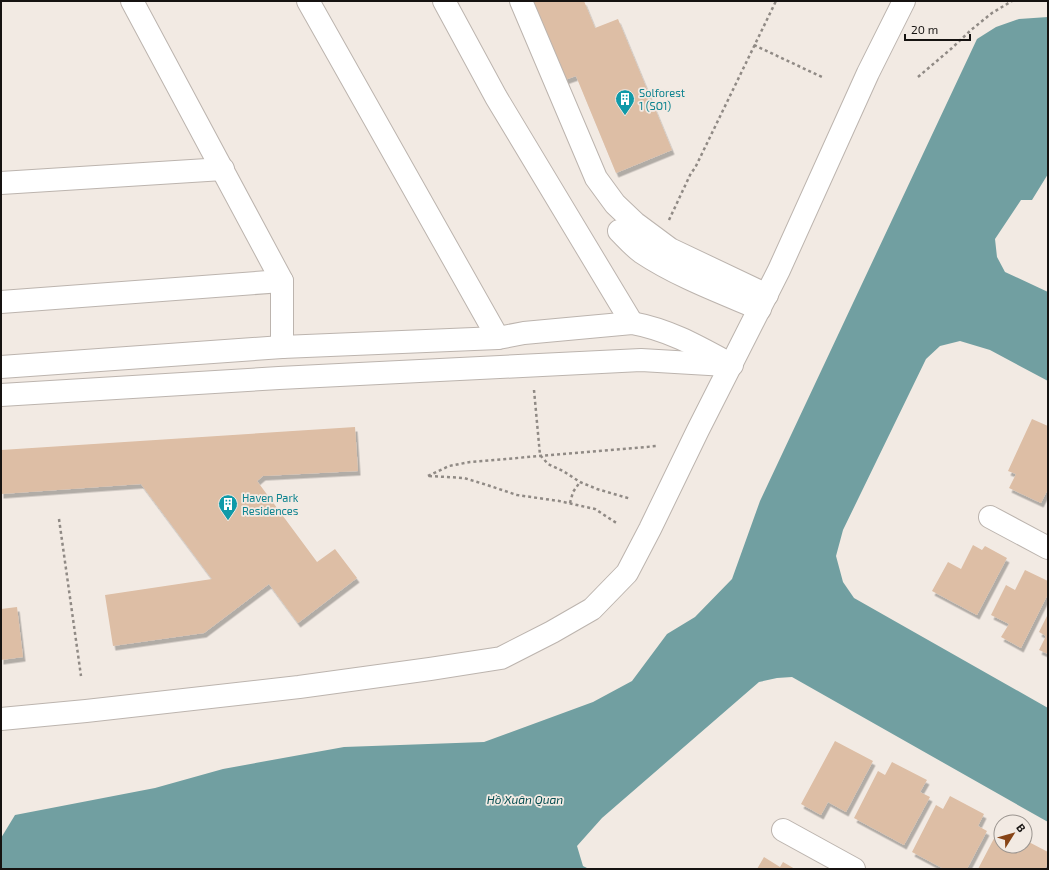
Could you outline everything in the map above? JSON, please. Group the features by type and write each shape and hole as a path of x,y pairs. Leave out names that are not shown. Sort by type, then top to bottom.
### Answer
{"street":[{"path":"132,1 282,281 282,347"},
{"path":"308,1 498,338"},
{"path":"444,1 496,97 632,323"},
{"path":"521,1 596,178 615,204 635,223 670,248 763,302"},
{"path":"1,719 299,687 501,658 552,632 592,609 627,573 650,529 698,430 780,270 868,73 904,1"},
{"path":"1,183 223,169"},
{"path":"619,231 640,251 690,279 763,302"},
{"path":"1,302 282,281"},
{"path":"1,367 282,347 498,338 524,333 632,323 648,326 679,338 732,365"},
{"path":"1,395 279,378 641,360 732,365"},
{"path":"990,517 1048,548"},
{"path":"783,830 854,869"}],"path":[{"path":"666,225 776,1"},
{"path":"918,77 992,13 1012,1"},
{"path":"754,45 824,78"},
{"path":"534,390 540,456 548,464 563,471 580,482 597,489 631,499"},
{"path":"618,524 595,508 517,495 464,478 428,476 449,466 470,462 657,446"},
{"path":"570,503 573,492 580,482"},
{"path":"59,519 81,676"}],"water":[{"name":"Hồ Xuân Quan","path":"1048,17 1048,174 1032,200 1021,200 995,239 997,257 1005,272 1048,292 1048,381 990,350 960,341 940,346 926,359 843,530 836,556 843,582 854,598 1048,708 1048,822 792,677 777,678 759,682 602,818 577,846 583,866 589,869 1,869 1,838 15,815 155,788 223,769 344,747 484,742 593,702 632,681 667,634 695,617 732,579 760,501 977,39 996,27 1019,19"}],"building":[{"name":"Solforest 1 (SO1)","path":"525,1 584,1 595,28 618,19 672,150 616,173 576,76 559,82"},
{"path":"1032,419 1048,426 1048,489 1041,503 1009,488 1016,474 1008,471"},
{"name":"Haven Park Residences","path":"355,427 358,471 263,476 257,481 317,562 335,549 357,578 298,623 269,584 204,633 113,646 105,595 212,579 141,484 1,494 1,450"},
{"path":"973,545 982,550 985,546 1007,558 977,615 932,591 948,562 961,569"},
{"path":"1025,570 1048,581 1048,594 1021,648 1001,637 1009,624 991,615 1006,585 1015,590"},
{"path":"17,607 23,657 1,660 1,609"},
{"path":"1048,614 1048,654 1039,650 1046,636 1039,632"},
{"path":"835,741 873,761 846,812 828,802 821,815 801,804"},
{"path":"892,762 927,780 920,792 930,797 904,845 854,818 878,771 885,775"},
{"path":"950,796 984,814 978,826 987,831 967,869 944,869 912,852 936,805 943,809"},
{"path":"993,840 993,854 1033,854 1033,844 1048,852 1048,862 1045,869 978,869"},
{"path":"764,857 780,867 783,862 795,869 757,869"}],"place":[{"name":"Solforest 1 (SO1)","path":"625,116"},
{"name":"Haven Park Residences","path":"228,521"}]}
